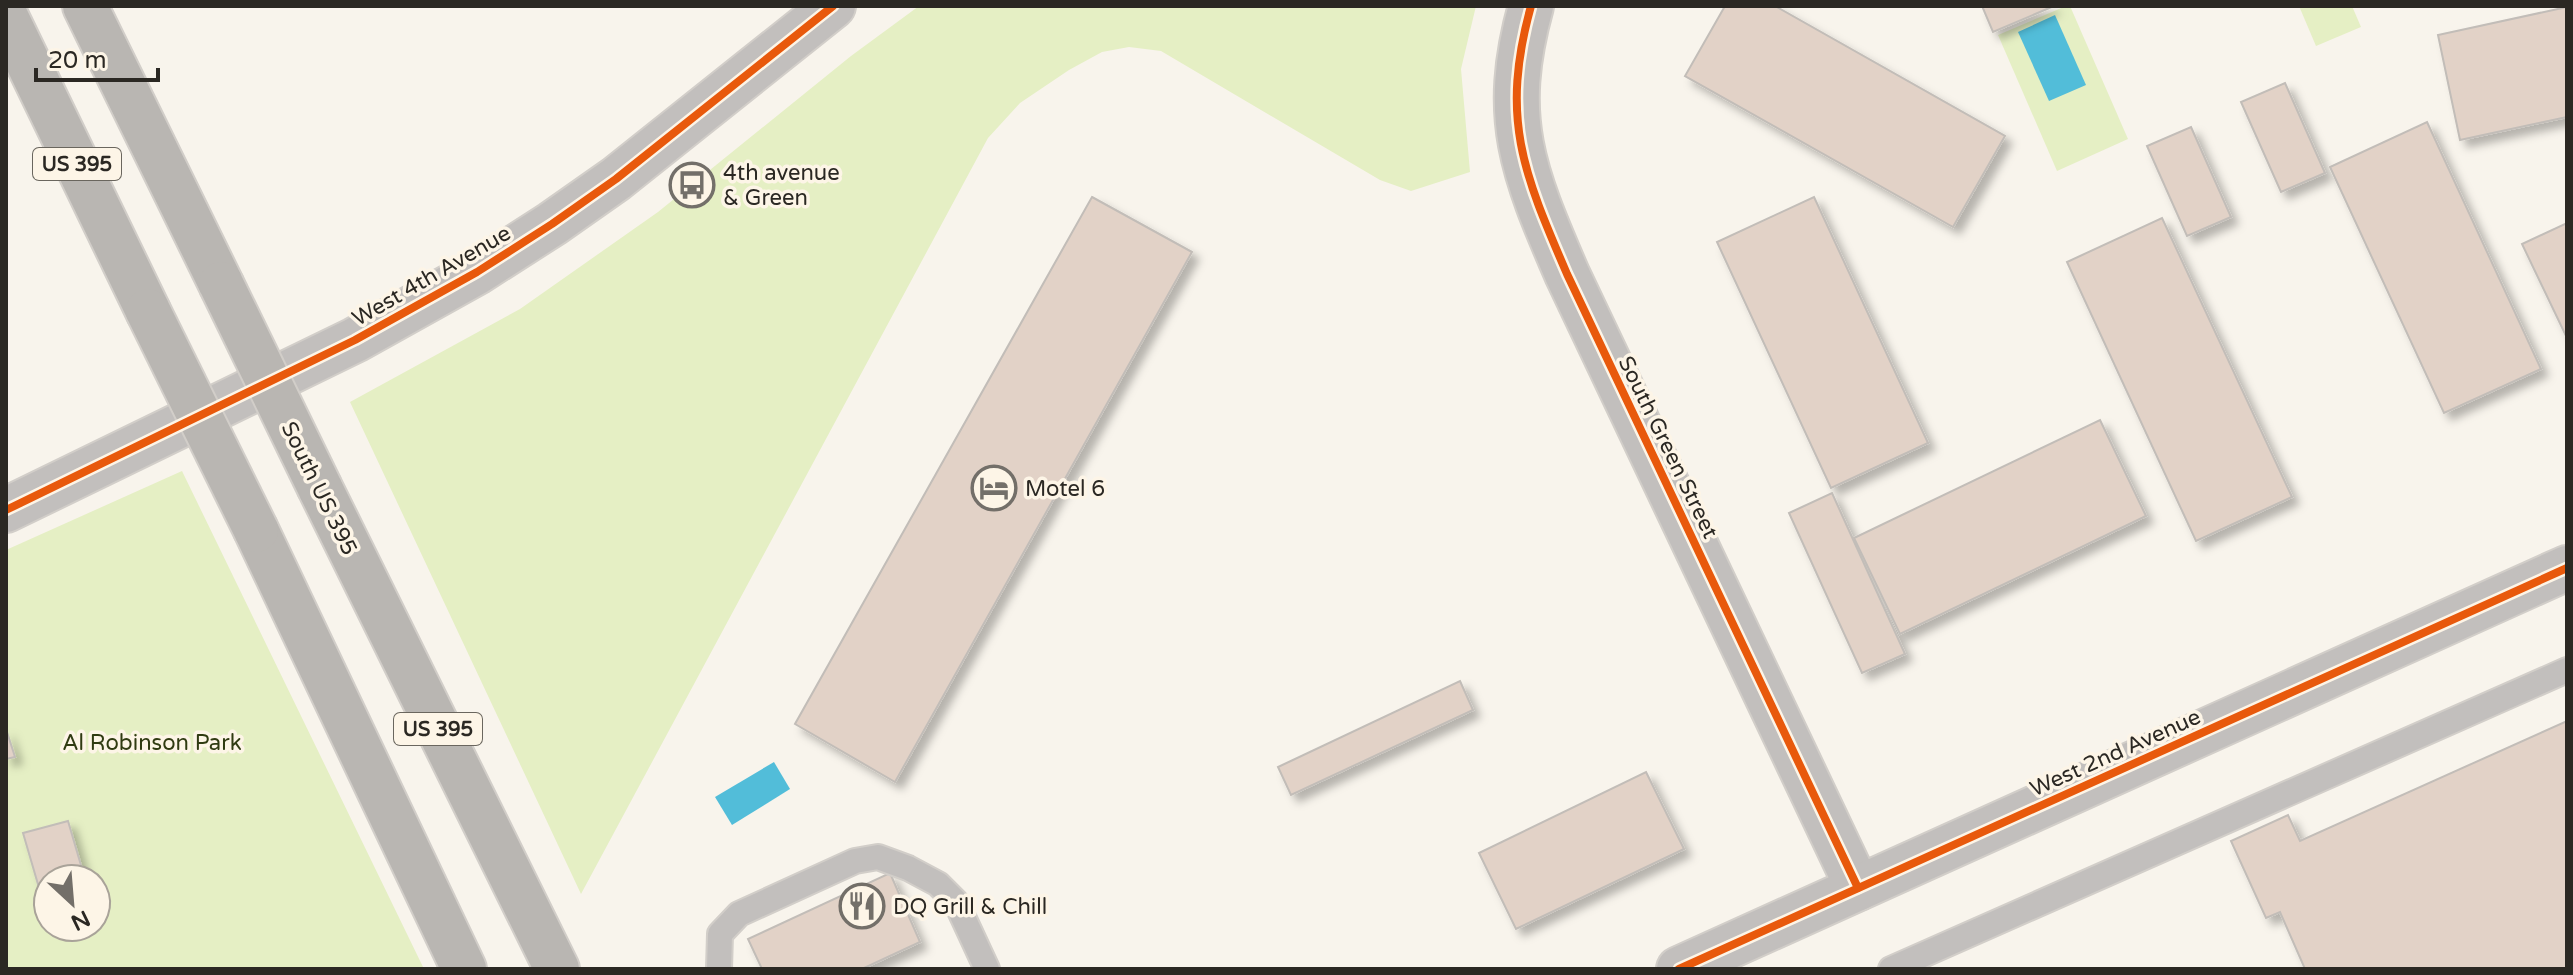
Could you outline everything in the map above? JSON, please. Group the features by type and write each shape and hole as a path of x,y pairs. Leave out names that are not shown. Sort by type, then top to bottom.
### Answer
{"highway":[{"name":"South US 395","path":"85,6 557,969"},
{"name":"US 395","path":"6,17 256,530 464,969"},
{"path":"422,881 486,969"}],"street":[{"name":"South Green Street","path":"1531,6 1516,72 1515,104 1519,144 1529,183 1567,274 1858,888"},
{"name":"West 4th Avenue","path":"6,510 355,340 477,272 616,179 825,8"},
{"name":"West 2nd Avenue","path":"1679,969 2567,568"}],"lane":[{"path":"1891,969 2567,670"},
{"path":"719,969 720,934 739,914 855,861 878,857 938,884 956,902 987,969"}],"green space":[{"path":"919,6 1476,6 1461,69 1470,172 1411,191 1380,180 1161,51 1129,47 1102,52 1020,103 988,138 581,894 350,402 520,309 658,212 851,56"},
{"path":"2070,6 2128,139 2057,171 1998,35"},
{"path":"2299,6 2352,6 2361,27 2316,46"},
{"name":"Al Robinson Park","path":"182,471 424,969 6,969 6,550"}],"water":[{"path":"2055,15 2086,85 2049,101 2018,32"},
{"path":"774,762 790,789 732,825 715,797"}],"building":[{"path":"1725,6 1775,6 2005,136 1953,227 1685,76"},
{"path":"1982,6 2054,6 1993,32"},
{"path":"2567,7 2567,117 2460,140 2438,35"},
{"path":"2285,83 2325,173 2281,192 2241,102"},
{"path":"2427,122 2541,369 2444,413 2330,167"},
{"path":"2191,127 2231,217 2187,236 2147,146"},
{"name":"Motel 6","path":"1092,197 1192,252 895,782 795,724"},
{"path":"1814,197 1928,443 1831,488 1717,242"},
{"path":"2162,218 2292,497 2196,541 2067,262"},
{"path":"2567,223 2567,338 2522,244"},
{"path":"2100,420 2146,516 1900,634 1854,538"},
{"path":"1832,493 1905,654 1862,673 1789,513"},
{"path":"1460,681 1473,710 1291,795 1278,767"},
{"path":"2567,721 2567,969 2305,969 2280,912 2266,918 2231,841 2288,815 2300,841"},
{"path":"6,729 15,757 6,759"},
{"path":"1646,772 1684,849 1516,929 1479,853"},
{"path":"68,821 80,863 32,864 23,833"},
{"name":"DQ Grill & Chill","path":"890,873 920,942 862,969 762,969 748,939"}],"cycle path":[{"path":"6,510 355,340 477,272 616,179 833,6"},
{"path":"1531,6 1517,81 1517,113 1521,144 1538,205 1567,274 1858,888"},
{"path":"1679,969 2567,568"}],"place":[{"name":"4th avenue & Green","path":"692,185"},
{"name":"Motel 6","path":"994,488"},
{"name":"DQ Grill & Chill","path":"862,906"}]}
